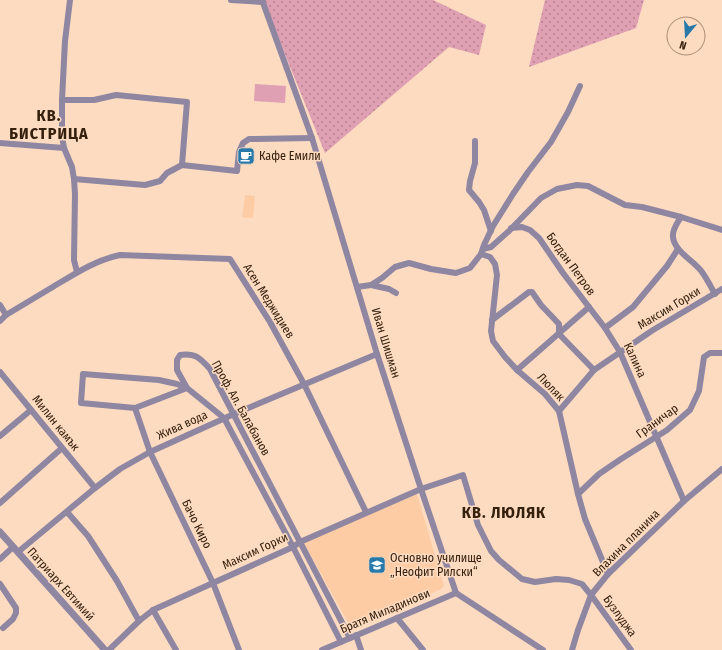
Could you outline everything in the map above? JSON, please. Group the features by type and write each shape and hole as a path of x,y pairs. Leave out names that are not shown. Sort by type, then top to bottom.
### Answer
{"street":[{"path":"70,0 65,41 62,136 64,148 72,167 74,179 74,260 77,272"},
{"path":"231,0 262,1"},
{"name":"Иван Шишман","path":"262,1 312,138 377,354 420,489 456,593"},
{"path":"371,285 395,267 409,263 456,273 470,268 482,252 491,231 513,194 551,142 568,112 580,86"},
{"path":"62,100 94,100 116,95 187,102 182,165"},
{"path":"74,179 145,185 160,181 168,173 182,165 237,171 243,143 249,139 312,138"},
{"path":"475,141 476,163 470,181 469,190 484,210 491,231"},
{"path":"0,143 64,148"},
{"path":"482,252 491,247 541,198 557,189 577,185 588,186 625,204 681,216 722,230"},
{"path":"681,216 674,230 673,237 678,249 702,272 715,294"},
{"name":"Богдан Петров","path":"511,228 522,227 530,230 539,238 563,273 605,328"},
{"path":"605,328 633,307 667,266 678,249"},
{"name":"Люляк","path":"482,252 490,257 495,264 497,275 491,331 494,341 505,357 517,370 545,394 559,411 585,519 608,574"},
{"name":"Асен Меджидиев","path":"0,321 6,315 77,272 109,257 230,259 270,322 304,384 366,512"},
{"path":"357,287 371,285 389,289 396,293"},
{"name":"Максим Горки","path":"559,411 594,370 653,330 722,289"},
{"path":"492,320 529,292 532,292 541,305 559,324 559,334 594,370"},
{"path":"0,305 6,315"},
{"path":"517,370 589,307"},
{"name":"Калина","path":"605,328 620,352 684,501"},
{"name":"Граничар","path":"578,494 599,474 666,430 690,410 699,391 704,357 710,353 722,353"},
{"name":"Проф. Ал. Балабанов","path":"341,642 293,547 224,418 187,388 177,370 177,360 180,355 188,354 199,357 210,369 350,638"},
{"name":"Жива вода","path":"0,559 16,550 67,512 94,488 120,468 150,452 224,418 377,354"},
{"name":"Милин камък","path":"0,372 94,488"},
{"path":"83,374 159,380 187,388 135,408 81,403 83,374"},
{"name":"Бачо Киро","path":"135,408 150,452 213,583 239,650"},
{"path":"0,436 31,410"},
{"path":"0,502 62,448"},
{"name":"Влахина планина","path":"572,650 591,595 608,574 684,501 722,469"},
{"name":"Бузлуджа","path":"420,489 463,475 478,526 491,551 499,560 522,579 536,582 556,579 569,580 582,584 631,650"},
{"name":"Максим Горки","path":"108,650 153,610 293,547 300,542 366,512 420,489"},
{"path":"67,512 88,536 117,580 140,621"},
{"name":"Патриарх Евтимий","path":"0,532 105,650"},
{"path":"0,584 16,608 16,614 13,619 3,628"},
{"path":"456,593 543,650"},
{"name":"Братя Миладинови","path":"322,650 456,593"},
{"path":"153,610 176,650"},
{"path":"397,618 423,650"},
{"path":"356,635 361,650"}],"shaded area":[{"path":"263,0 433,0 486,25 479,55 449,47 325,153"},
{"path":"545,0 644,0 636,28 529,67"},
{"path":"255,84 286,86 285,103 254,101"},
{"path":"245,195 255,196 253,218 242,217"},
{"name":"Основно училище „Неофит Рилски“","path":"414,492 417,494 444,586 441,589 355,628 350,626 304,543 307,540"}],"place":[{"name":"Кафе Емили","path":"246,156"},
{"name":"Основно училище „Неофит Рилски“","path":"377,565"}],"district":[{"name":"КВ. БИСТРИЦА","path":"49,124"},
{"name":"КВ. ЛЮЛЯК","path":"504,512"}]}
